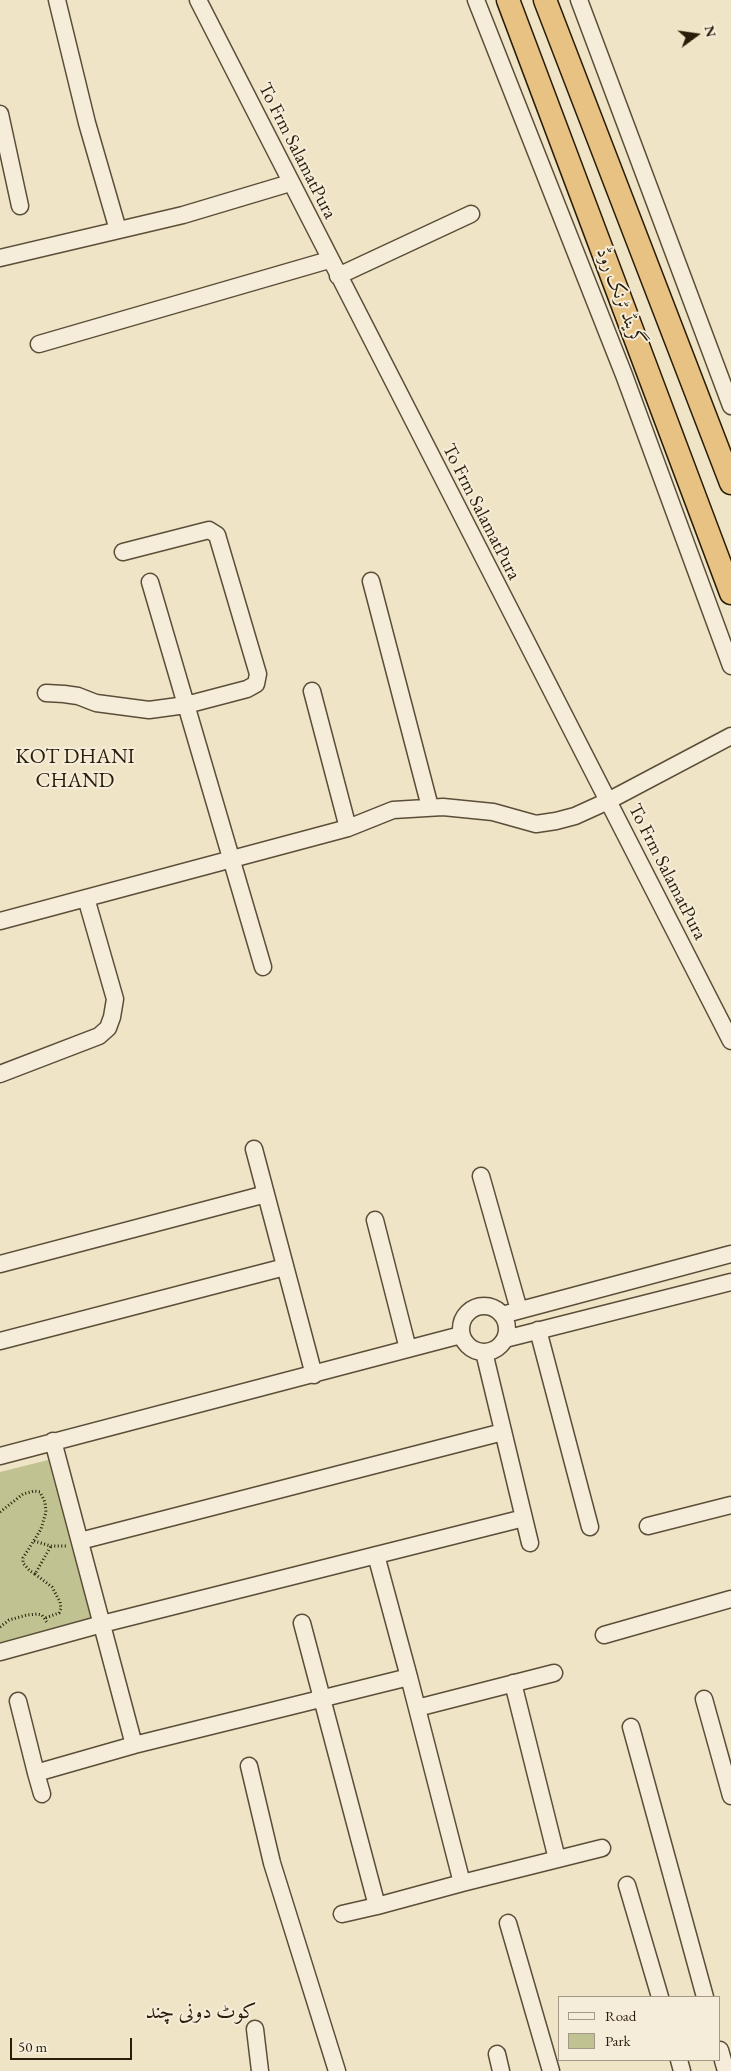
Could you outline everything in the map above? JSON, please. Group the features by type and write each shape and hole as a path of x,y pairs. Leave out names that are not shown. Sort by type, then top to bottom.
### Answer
{"highway":[{"name":"گرینڈ ٹرنک روڈ","path":"508,0 731,593"},
{"name":"گرینڈ ٹرنک روڈ","path":"545,0 731,483"}],"street":[{"path":"57,0 87,123 118,230"},
{"name":"To Frm SalamatPura","path":"198,0 329,260 731,1041"},
{"path":"476,0 624,375 731,666"},
{"path":"579,0 731,406"},
{"path":"0,114 6,168 20,206"},
{"path":"0,258 183,215 290,183"},
{"path":"338,276 471,214"},
{"path":"39,344 329,260"},
{"path":"624,375 646,367"},
{"path":"46,693 78,696 96,703 149,710 186,705 256,684 258,674 217,535 209,530 123,552"},
{"path":"371,581 430,807"},
{"path":"150,582 263,967"},
{"path":"312,691 348,828"},
{"path":"0,921 348,828 393,810 443,807 493,812 536,824 556,821 575,816 608,801 731,736"},
{"path":"0,1074 99,1036 108,1028 115,999 86,898"},
{"path":"254,1149 314,1375"},
{"path":"482,1176 519,1310"},
{"path":"0,1264 266,1194"},
{"path":"375,1220 408,1349"},
{"path":"502,1315 731,1254"},
{"path":"0,1342 286,1267"},
{"path":"505,1339 506,1327 502,1315 490,1307 474,1309 463,1320 461,1335 470,1348 484,1352 496,1349 505,1339 731,1282"},
{"path":"538,1330 590,1527"},
{"path":"0,1456 461,1335"},
{"path":"484,1352 530,1543"},
{"path":"80,1541 503,1432"},
{"path":"53,1442 134,1745"},
{"path":"648,1526 731,1505"},
{"path":"0,1652 102,1624 524,1518"},
{"path":"376,1555 462,1883"},
{"path":"604,1635 731,1600"},
{"path":"302,1623 377,1906"},
{"path":"417,1708 554,1672"},
{"path":"36,1773 134,1745 409,1677"},
{"path":"513,1683 557,1859"},
{"path":"704,1700 731,1796"},
{"path":"18,1701 42,1794"},
{"path":"631,1727 705,1996"},
{"path":"249,1766 272,1863 337,2071"},
{"path":"342,1914 602,1848"},
{"path":"628,1885 660,1996"},
{"path":"508,1924 551,2071"},
{"path":"255,2029 260,2071"},
{"path":"497,2054 502,2071"},
{"path":"721,2054 726,2071"}],"path":[{"path":"0,1512 23,1494 34,1490 40,1492 45,1502 46,1512 41,1529 23,1558 26,1567 52,1586 60,1602 61,1609 59,1613 45,1618"},
{"path":"34,1541 51,1546 68,1546 80,1541"},
{"path":"36,1574 51,1546"},
{"path":"0,1627 8,1620 37,1614 45,1618 53,1637"}],"green space":[{"path":"48,1460 91,1620 0,1645 0,1472"}],"district":[{"name":"KOT DHANI CHAND","path":"75,769"},
{"name":"کوٹ دونی چند","path":"201,2012"}]}
